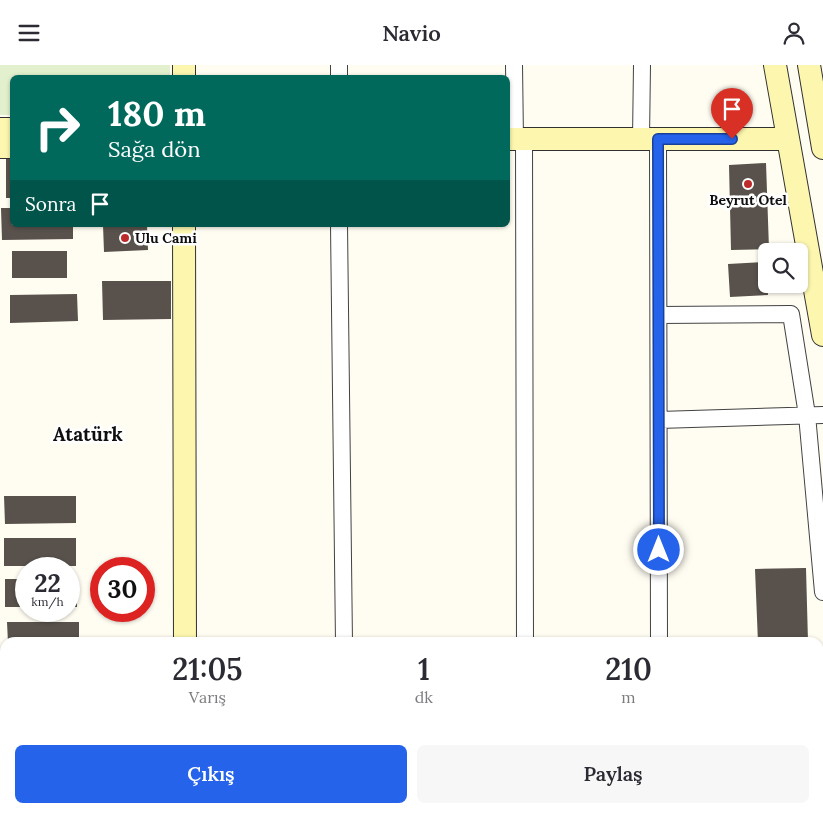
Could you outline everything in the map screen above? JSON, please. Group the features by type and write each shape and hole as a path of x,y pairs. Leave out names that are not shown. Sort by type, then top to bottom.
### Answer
{"street":[{"path":"514,65 525,637"},
{"path":"642,65 650,139 658,315 659,637"},
{"path":"775,65 822,323"},
{"path":"810,65 823,148"},
{"path":"516,139 787,139"},
{"path":"184,227 185,637"},
{"path":"339,227 344,637"},
{"path":"658,315 791,314 815,415 823,592"},
{"path":"659,420 815,415"}],"green space":[{"path":"0,65 170,65 170,75 10,75 10,115 0,115"}],"building":[{"path":"6,159 10,159 10,198 6,198"},
{"path":"766,163 769,243 758,243 758,249 731,250 729,165"},
{"path":"1,208 10,208 10,227 73,227 73,239 2,240"},
{"name":"Ulu Cami","path":"103,227 147,227 148,250 104,252"},
{"path":"12,251 67,251 67,278 12,278"},
{"path":"758,262 758,293 768,293 768,295 730,297 728,264"},
{"path":"102,281 171,281 171,319 103,320"},
{"path":"77,294 78,321 10,323 10,295"},
{"path":"4,496 76,496 76,523 5,524"},
{"path":"4,538 76,538 76,557 15,557 15,566 4,566"},
{"path":"806,568 808,637 758,637 755,569"},
{"path":"5,579 15,579 15,607 5,607"},
{"path":"7,622 79,622 79,637 8,637"}],"place":[{"name":"Beyrut Otel","path":"748,184"},
{"name":"Ulu Cami","path":"125,238"}],"district":[{"name":"Atatürk","path":"88,434"}],"route":[{"path":"659,550 658,139 732,139"}]}
